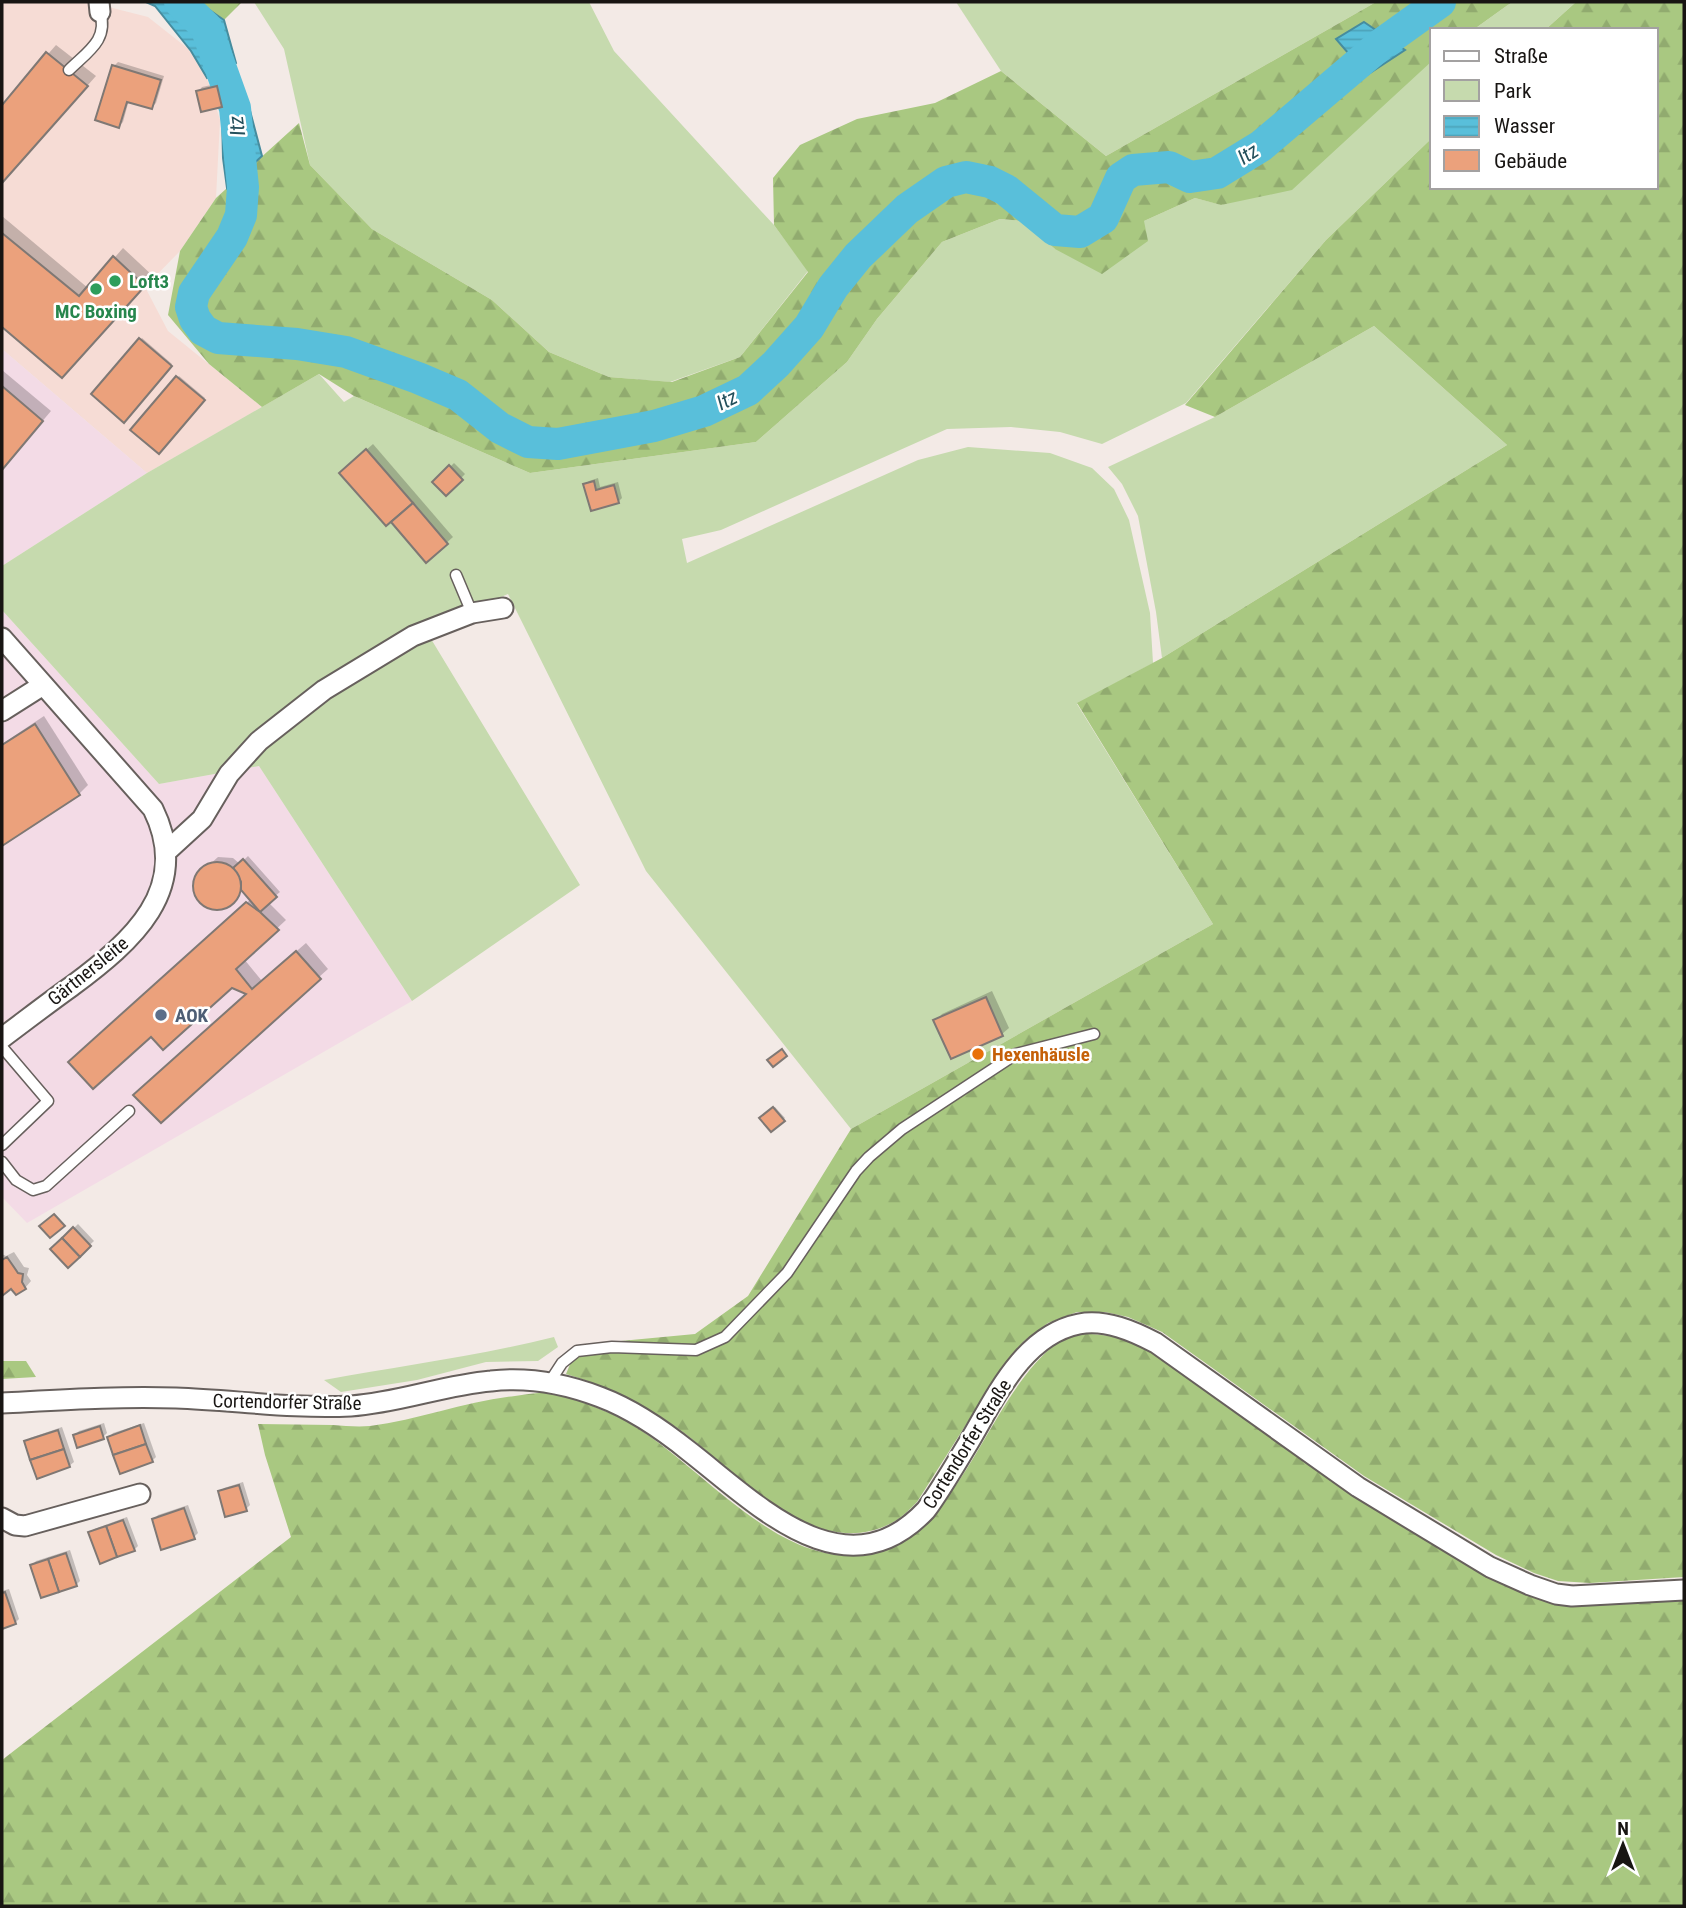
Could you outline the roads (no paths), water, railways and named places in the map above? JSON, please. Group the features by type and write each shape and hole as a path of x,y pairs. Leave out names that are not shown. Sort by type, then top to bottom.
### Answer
{"street":[{"path":"166,852 202,819 229,774 259,741 324,690 413,636 472,613 503,608"},
{"name":"Gärtnersleite","path":"2,638 125,774 153,809 160,823 166,864 158,898 140,928 112,957 2,1038"},
{"path":"2,711 43,685"},
{"name":"Cortendorfer Straße","path":"2,1403 176,1398 272,1405 350,1406 489,1381 550,1383 602,1397 646,1422 688,1450 760,1509 793,1530 820,1541 855,1545 893,1536 917,1521 999,1391 1032,1350 1054,1334 1080,1324 1113,1325 1141,1335 1172,1352 1358,1487 1490,1567 1530,1585 1556,1594 1572,1596 1684,1590"},
{"path":"2,1518 15,1525 25,1526 140,1494"}],"lane":[{"path":"69,70 101,34 104,26 100,7"},
{"path":"456,575 472,613"},
{"path":"550,1383 562,1363 577,1351 612,1347 696,1350 725,1337 787,1273 856,1171 902,1129 1016,1054 1094,1034"},
{"path":"2,1047 48,1101 2,1145"},
{"path":"2,1162 16,1180 33,1190 46,1186 129,1111"}],"water":[{"path":"146,2 198,2 224,20 236,63 207,78 191,51 155,6"},
{"path":"1364,22 1405,50 1367,75 1336,39"},
{"path":"249,107 262,156 227,188 222,115"}],"waterway":[{"name":"Itz","path":"180,2 206,27 235,108 243,187 241,215 232,237 194,293 191,307 203,330 218,338 297,344 346,352 458,395 500,428 528,442 558,444 654,426 704,411 748,390 809,327 833,287 858,256 907,209 946,182 966,177 990,182 1006,190 1055,230 1080,232 1103,218 1121,178 1133,170 1169,167 1190,177 1217,173 1261,146 1380,45 1440,2"}],"place":[{"name":"Loft3","path":"115,281"},
{"name":"MC Boxing","path":"96,289"},
{"name":"AOK","path":"161,1015"},
{"name":"Hexenhäusle","path":"978,1054"}]}
